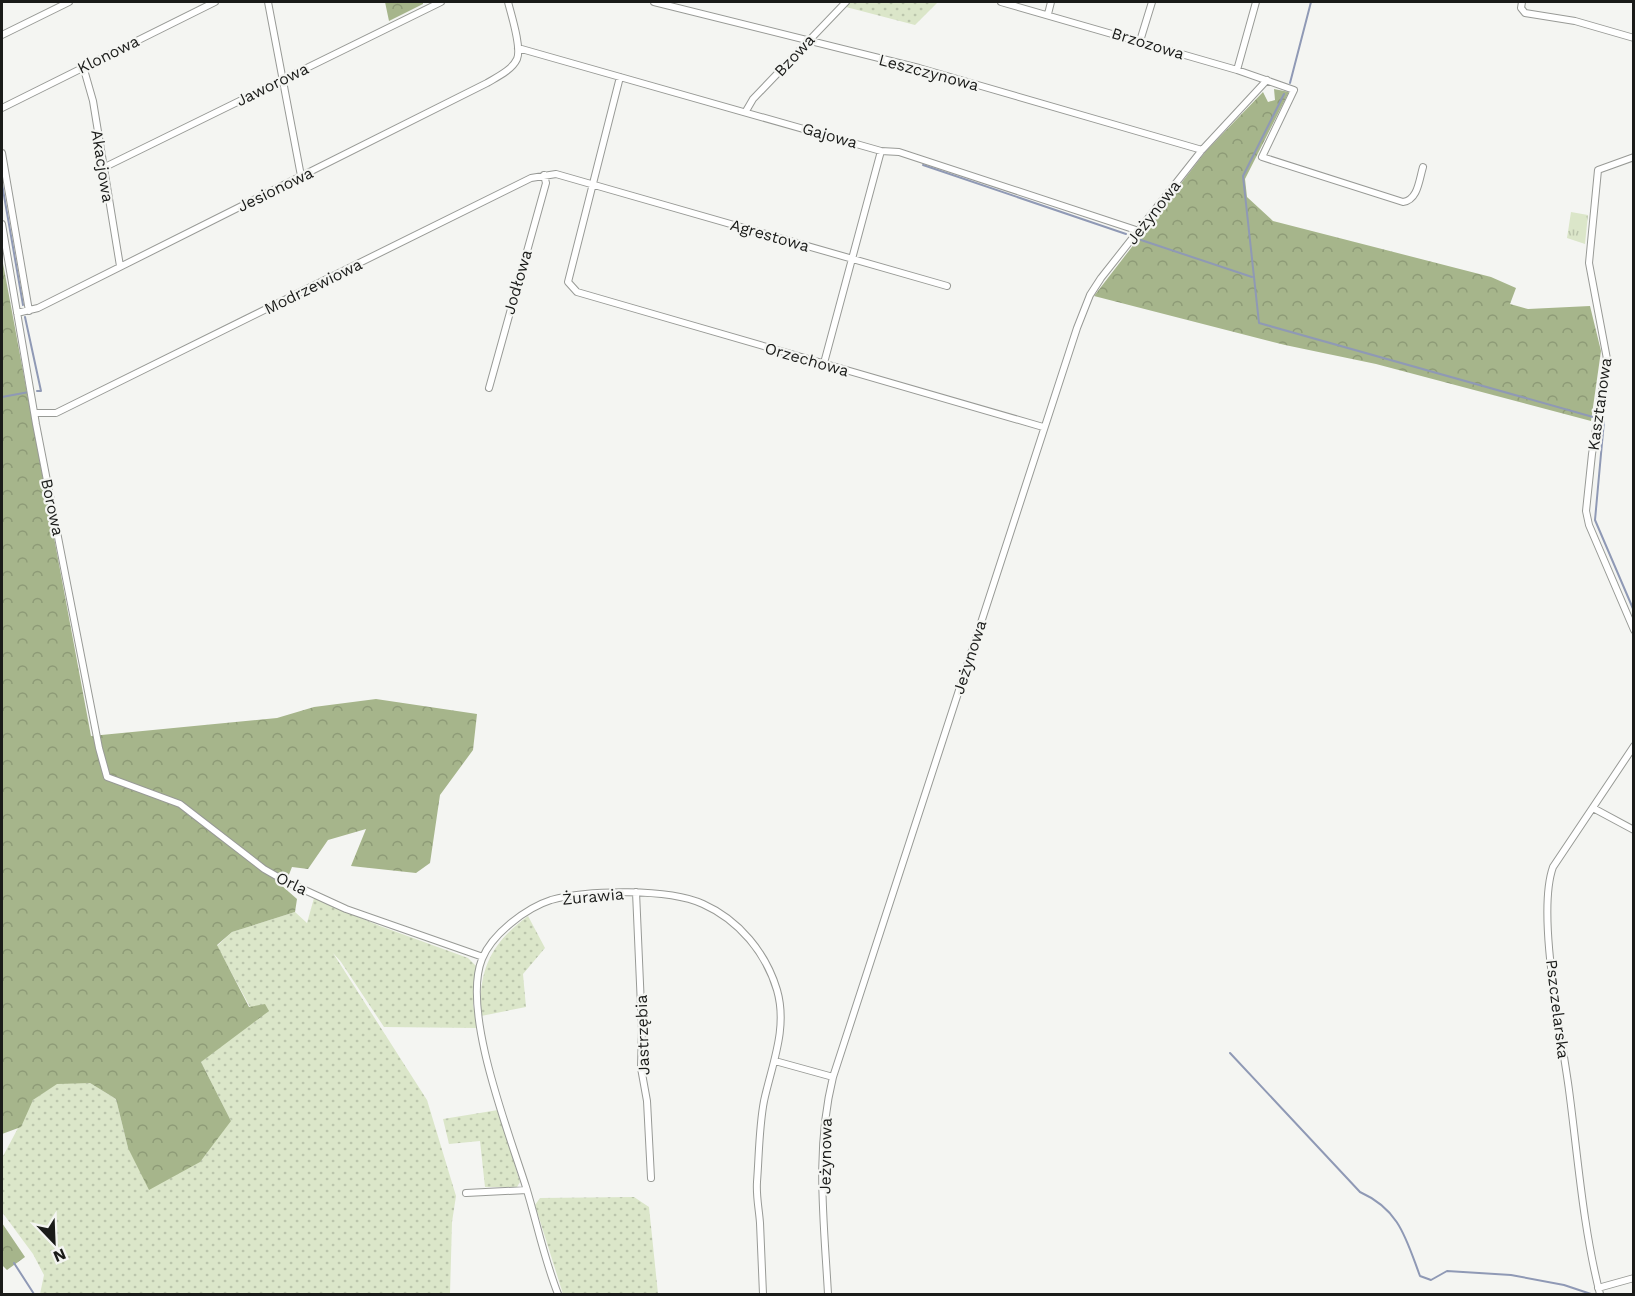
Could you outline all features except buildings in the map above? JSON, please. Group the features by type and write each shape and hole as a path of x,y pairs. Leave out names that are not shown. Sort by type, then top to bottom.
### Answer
{"street":[{"path":"2,35 69,2"},
{"name":"Klonowa","path":"2,108 215,2"},
{"path":"268,2 301,176"},
{"name":"Jaworowa","path":"103,168 441,2"},
{"path":"508,2 518,48"},
{"name":"Leszczynowa","path":"654,2 919,68 1202,150"},
{"name":"Bzowa","path":"746,111 753,99 846,2"},
{"name":"Brzozowa","path":"1001,2 1237,70 1294,90 1262,157 1403,202 1410,201 1414,197 1424,168"},
{"path":"1048,14 1051,2"},
{"path":"1140,41 1152,2"},
{"path":"1237,70 1256,2"},
{"path":"1522,2 1521,9 1525,13 1575,21 1634,38"},
{"name":"Gajowa","path":"518,48 881,151 899,152 1138,231"},
{"name":"Jesionowa","path":"16,314 29,310 120,266 487,83 508,70 517,58 518,48"},
{"name":"Akacjowa","path":"84,66 93,101 120,266"},
{"path":"593,184 620,77"},
{"name":"Jeżynowa","path":"828,1294 821,1150 824,1119 833,1077 1043,427 1090,295 1202,150 1267,80"},
{"path":"824,363 881,151"},
{"path":"2,153 29,310"},
{"name":"Kasztanowa","path":"1634,158 1598,170 1589,263 1607,359 1595,429 1586,511 1589,525 1634,630"},
{"name":"Modrzewiowa","path":"35,413 56,413 531,178 556,174 593,184"},
{"name":"Jodłowa","path":"489,388 546,183 544,175"},
{"name":"Agrestowa","path":"593,184 947,286"},
{"name":"Orzechowa","path":"593,184 568,282 577,292 1043,427"},
{"name":"Borowa","path":"2,224 16,314 99,748 107,777 117,783"},
{"name":"Pszczelarska","path":"1599,1291 1563,1048 1547,915 1547,888 1553,867 1634,746"},
{"name":"Orla","path":"117,783 180,804 264,869 295,885 356,913 483,957"},
{"path":"1593,808 1634,830"},
{"name":"Żurawia","path":"558,1294 544,1256 527,1190 502,1112 479,1020 476,994 483,957 509,926 540,905 562,898 636,892 670,895 702,903 738,928 763,955 781,1008 782,1024 764,1102 757,1186 763,1294"},
{"name":"Jastrzębia","path":"636,892 642,1029 640,1068 647,1101 651,1178"},
{"path":"775,1061 833,1077"},
{"path":"466,1193 527,1190"},
{"path":"1599,1291 1634,1278"}],"green space":[{"path":"385,2 423,2 423,4 389,21"},
{"path":"851,2 938,2 915,25 846,7"},
{"path":"1274,89 1289,92 1245,179 1247,197 1273,221 1491,277 1516,288 1510,304 1528,309 1590,306 1601,351 1591,421 1376,364 1285,345 1094,296 1206,151 1263,92 1268,102 1275,100"},
{"path":"1571,212 1588,215 1585,244 1567,238"},
{"path":"2,258 91,736 277,718 314,707 376,699 477,714 473,750 440,795 430,863 416,873 351,866 366,829 328,840 308,869 292,867 288,877 273,878 297,899 295,912 232,932 217,945 249,1007 265,1004 269,1011 201,1062 231,1121 200,1162 149,1190 128,1148 116,1099 90,1083 57,1084 33,1100 21,1127 2,1134"},
{"path":"314,898 380,926 468,958 476,966 473,1005 478,1028 384,1027 333,953 427,1100 456,1196 452,1222 450,1294 40,1294 44,1275 33,1254 2,1212 2,1158 33,1100 57,1083 90,1083 116,1099 128,1148 231,1121 201,1062 250,1007 217,946 232,932 295,912 307,923"},
{"path":"528,916 545,948 523,974 526,1007 481,1016 482,985 490,959 496,947 515,926"},
{"path":"498,1110 520,1182 517,1187 485,1187 480,1141 449,1144 443,1119"},
{"path":"634,1197 649,1207 658,1294 563,1294 535,1205 540,1198"},
{"path":"2,1223 25,1257 7,1270 2,1265"}],"waterway":[{"path":"1290,83 1311,2"},
{"path":"1284,94 1243,176 1259,323 1593,417"},
{"path":"923,165 1126,234"},
{"path":"2,184 23,305"},
{"path":"1141,240 1252,277"},
{"path":"25,317 41,391 37,391"},
{"path":"2,397 29,392"},
{"path":"1604,421 1595,520 1634,611"},
{"path":"1230,1053 1360,1192 1373,1199 1393,1217 1400,1227 1420,1276 1431,1280 1447,1271 1511,1275 1564,1285 1591,1294"},
{"path":"14,1263 34,1294"}]}
